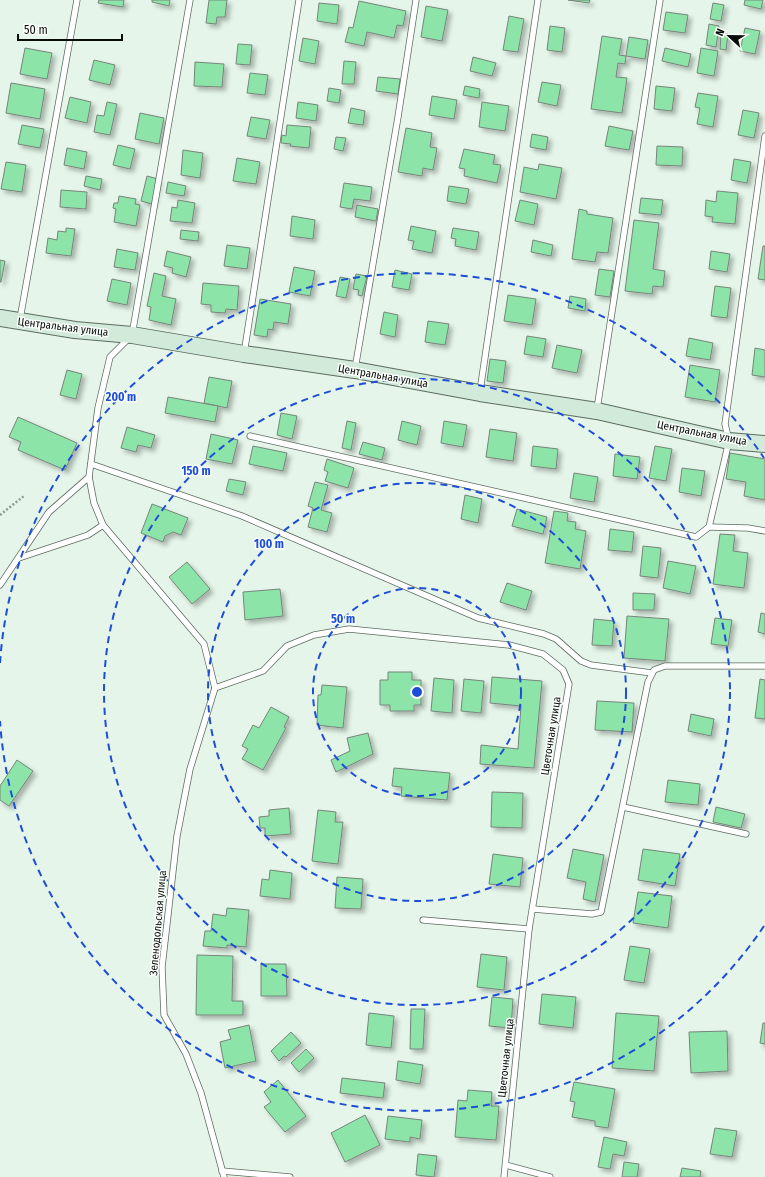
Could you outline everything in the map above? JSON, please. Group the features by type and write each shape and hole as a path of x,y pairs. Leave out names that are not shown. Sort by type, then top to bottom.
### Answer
{"street":[{"name":"Центральная улица","path":"0,318 75,330 132,335 244,354 355,370 480,393 597,411 729,441 765,444"}],"lane":[{"path":"20,321 77,0"},
{"path":"190,0 132,335 110,357 98,408 89,477 94,503 103,525 204,644 215,688"},
{"path":"244,354 299,0"},
{"path":"355,370 398,117 416,0"},
{"path":"480,393 538,0"},
{"path":"597,411 660,0"},
{"path":"709,527 729,441 725,424 765,136"},
{"path":"250,436 696,537 709,527 748,528 765,531"},
{"path":"91,464 242,516 478,618 544,634 556,639 581,661 592,665 652,673"},
{"path":"0,585 50,512 89,477"},
{"path":"19,558 88,535 103,525"},
{"name":"Цветочная улица","path":"215,688 263,671 287,646 314,635 349,629 509,645 543,654 563,670 569,684 529,929 504,1177"},
{"path":"533,909 592,914 601,912 648,682 654,670 664,666 765,666"},
{"name":"Зеленодольская улица","path":"215,688 190,769 180,821 162,967 164,1015 186,1054 201,1093 224,1177"},
{"path":"623,807 746,834"},
{"path":"423,920 529,929"},
{"path":"506,1165 550,1177"},
{"path":"222,1170 290,1177"}],"path":[{"path":"0,515 24,496"}],"building":[{"path":"99,0 124,0 123,7 98,3"},
{"path":"152,0 170,0 169,6 152,2"},
{"path":"209,0 227,0 225,17 217,17 216,24 206,23"},
{"path":"568,0 590,0 589,3"},
{"path":"745,0 763,0 761,9 744,5"},
{"path":"359,1 406,11 403,26 397,25 394,38 367,32 364,46 345,42 349,27 353,28"},
{"path":"319,3 339,5 337,24 317,21"},
{"path":"713,3 724,5 721,21 710,19"},
{"path":"426,6 448,10 442,41 421,37"},
{"path":"666,12 688,15 685,33 663,30"},
{"path":"509,16 524,19 518,52 503,50"},
{"path":"709,24 719,26 716,47 706,45"},
{"path":"550,26 565,28 562,52 547,50"},
{"path":"745,28 760,31 755,54 740,51"},
{"path":"721,33 728,34 726,50 720,49"},
{"path":"602,36 622,39 619,55 626,56 625,64 618,63 616,77 627,78 622,113 591,109"},
{"path":"629,37 648,40 645,59 626,56"},
{"path":"303,38 319,41 315,64 299,61"},
{"path":"238,44 252,45 250,65 236,64"},
{"path":"25,48 52,53 47,79 20,74"},
{"path":"665,48 691,54 688,67 662,61"},
{"path":"701,48 718,51 714,76 697,73"},
{"path":"473,57 496,63 492,76 470,71"},
{"path":"94,60 115,65 110,85 89,80"},
{"path":"344,61 356,62 354,84 342,84"},
{"path":"195,62 224,64 222,87 194,86"},
{"path":"250,73 268,75 265,95 247,93"},
{"path":"378,77 400,79 398,94 376,91"},
{"path":"542,82 561,85 557,106 538,102"},
{"path":"11,83 45,89 40,119 6,113"},
{"path":"465,86 480,89 479,98 463,95"},
{"path":"656,86 675,88 672,111 654,109"},
{"path":"329,88 341,90 339,103 327,101"},
{"path":"698,93 718,96 713,127 697,124 700,108 695,107"},
{"path":"432,96 457,100 454,119 429,115"},
{"path":"70,97 91,102 87,123 65,118"},
{"path":"107,102 117,104 110,135 94,132 97,115 104,116"},
{"path":"298,102 318,105 316,121 296,118"},
{"path":"482,102 509,106 505,131 479,127"},
{"path":"351,108 365,111 363,125 348,123"},
{"path":"743,110 759,113 754,138 738,135"},
{"path":"140,113 164,118 159,144 135,139"},
{"path":"251,117 270,120 266,139 247,136"},
{"path":"22,125 44,129 40,148 18,144"},
{"path":"287,125 311,127 309,148 290,146 291,144 281,143 282,135 286,136"},
{"path":"609,126 633,131 629,150 605,146"},
{"path":"406,128 432,133 430,147 437,148 433,170 423,168 422,176 398,172"},
{"path":"532,134 548,137 546,150 530,147"},
{"path":"336,137 346,138 343,151 334,149"},
{"path":"118,145 135,149 130,169 113,165"},
{"path":"657,146 683,147 682,166 656,165"},
{"path":"67,148 87,152 84,169 64,165"},
{"path":"464,149 495,155 493,164 501,165 497,183 464,176 465,169 459,168"},
{"path":"183,150 203,153 200,178 181,175"},
{"path":"237,158 260,162 256,184 233,181"},
{"path":"734,159 751,162 747,183 731,180"},
{"path":"6,162 26,165 22,192 1,189"},
{"path":"539,164 562,168 556,199 520,192 524,167 538,170"},
{"path":"86,176 102,179 100,190 84,186"},
{"path":"147,176 158,179 152,204 141,201"},
{"path":"168,182 186,186 184,196 166,193"},
{"path":"344,183 372,187 370,201 354,199 352,209 340,207"},
{"path":"449,186 469,189 466,204 447,201"},
{"path":"61,190 87,192 86,209 60,207"},
{"path":"717,191 738,193 735,224 712,222 713,217 705,216 706,200 716,202"},
{"path":"119,196 136,199 135,204 140,205 136,226 114,222 116,209 113,208 114,203 118,203"},
{"path":"641,198 663,200 661,215 639,213"},
{"path":"178,200 195,203 192,223 170,221 172,207 177,208"},
{"path":"520,200 538,204 534,225 515,221"},
{"path":"357,205 378,209 376,221 355,217"},
{"path":"579,209 587,211 587,214 613,218 608,253 597,252 595,262 572,259"},
{"path":"292,216 315,220 313,239 290,236"},
{"path":"634,220 659,223 653,269 665,271 663,287 653,286 652,294 625,291"},
{"path":"411,226 436,231 432,253 412,249 414,241 408,240"},
{"path":"66,228 75,229 71,256 46,253 48,238 57,240 58,231 66,232"},
{"path":"453,228 479,232 476,250 455,246 456,239 451,238"},
{"path":"181,230 199,232 198,241 180,239"},
{"path":"533,240 553,245 551,256 531,252"},
{"path":"227,245 250,248 247,269 224,266"},
{"path":"763,246 765,246 765,280 758,279"},
{"path":"117,249 138,253 135,270 114,267"},
{"path":"167,251 191,257 186,277 172,273 173,268 164,266"},
{"path":"711,251 730,254 727,272 709,269"},
{"path":"0,260 5,261 1,282 0,282"},
{"path":"294,267 315,271 310,296 289,292"},
{"path":"599,269 614,271 610,297 595,295"},
{"path":"395,270 412,274 409,290 392,287"},
{"path":"154,273 166,276 162,296 176,299 171,325 149,320 151,307 147,306"},
{"path":"356,274 367,276 362,296 358,295 359,290 353,289"},
{"path":"340,277 350,279 346,298 336,296"},
{"path":"112,279 131,283 127,305 107,301"},
{"path":"203,283 239,286 237,310 226,309 225,313 211,312 211,305 201,304"},
{"path":"715,286 731,288 727,318 711,316"},
{"path":"508,295 536,299 532,325 504,321"},
{"path":"570,296 586,299 585,311 568,308"},
{"path":"260,299 291,304 288,324 274,322 273,330 268,329 267,337 254,335"},
{"path":"384,312 398,315 395,337 380,334"},
{"path":"428,321 449,324 445,345 425,342"},
{"path":"527,336 546,339 543,357 524,354"},
{"path":"689,338 713,343 710,360 686,356"},
{"path":"557,345 582,350 577,373 552,368"},
{"path":"755,348 765,350 765,377 752,375"},
{"path":"490,359 506,361 503,383 487,381"},
{"path":"690,365 720,370 715,402 685,397"},
{"path":"67,370 82,374 76,399 60,395"},
{"path":"209,377 232,381 227,408 204,403"},
{"path":"168,397 218,406 215,422 165,413"},
{"path":"281,413 297,416 292,439 277,435"},
{"path":"18,417 77,443 65,470 18,450 21,442 9,437"},
{"path":"347,421 356,423 351,450 342,448"},
{"path":"402,421 421,426 417,445 398,440"},
{"path":"444,421 467,425 463,447 441,443"},
{"path":"127,427 155,435 151,448 138,445 136,452 121,448"},
{"path":"490,429 517,433 513,461 486,457"},
{"path":"211,434 238,440 232,464 206,459"},
{"path":"363,442 385,448 382,460 359,454"},
{"path":"253,446 287,453 283,471 249,464"},
{"path":"533,446 558,449 556,469 531,466"},
{"path":"655,446 672,449 666,481 649,478"},
{"path":"730,453 765,459 765,500 744,496 746,482 726,479"},
{"path":"615,454 640,457 637,479 613,476"},
{"path":"327,459 354,468 348,488 325,481 328,472 324,470"},
{"path":"682,468 705,471 701,496 679,492"},
{"path":"574,473 598,477 594,502 570,498"},
{"path":"229,479 246,482 243,495 226,491"},
{"path":"315,482 328,485 321,510 332,513 327,532 308,527 313,508 308,506"},
{"path":"465,495 482,499 478,523 461,519"},
{"path":"152,504 188,518 181,535 173,532 165,536 163,542 141,533"},
{"path":"517,509 547,517 543,534 512,526"},
{"path":"554,511 568,513 567,521 576,522 575,529 586,531 580,569 545,563"},
{"path":"610,529 634,532 632,552 608,550"},
{"path":"720,534 735,535 733,551 748,553 744,588 713,584"},
{"path":"643,546 661,548 658,578 640,576"},
{"path":"668,561 696,566 690,594 663,588"},
{"path":"187,562 210,589 192,604 169,577"},
{"path":"507,583 532,591 526,610 500,602"},
{"path":"280,589 283,616 245,620 243,592"},
{"path":"633,593 655,594 654,610 633,610"},
{"path":"761,613 765,614 765,634 758,632"},
{"path":"627,616 669,619 665,661 624,658"},
{"path":"715,618 732,620 728,646 711,644"},
{"path":"594,619 614,621 612,646 592,645"},
{"path":"388,672 412,672 412,680 421,680 421,705 414,705 414,711 390,711 390,705 380,705 380,680 388,680"},
{"path":"492,677 542,681 534,768 480,764 481,745 518,749 521,706 490,703"},
{"path":"434,678 454,680 452,713 431,711"},
{"path":"464,679 484,681 481,713 461,711"},
{"path":"760,679 765,680 765,719 755,718"},
{"path":"322,685 347,687 343,728 317,725 318,695 321,695"},
{"path":"597,701 634,703 632,732 595,730"},
{"path":"271,707 289,717 284,727 286,728 263,770 242,759 248,749 242,746 253,725 259,728"},
{"path":"691,714 714,719 711,736 688,731"},
{"path":"368,733 373,754 336,772 331,760 350,751 347,738"},
{"path":"17,760 33,771 9,806 0,800 0,786"},
{"path":"394,768 450,773 447,800 401,796 402,787 392,786"},
{"path":"668,780 700,784 698,805 665,802"},
{"path":"492,792 523,793 522,828 491,827"},
{"path":"716,807 745,814 741,828 713,822"},
{"path":"289,808 291,834 265,836 265,828 260,828 259,817 269,816 269,810"},
{"path":"318,810 336,812 335,822 343,822 338,864 312,861"},
{"path":"573,849 604,855 595,902 583,899 586,882 567,878"},
{"path":"643,849 680,854 675,886 638,880"},
{"path":"493,854 523,858 520,887 489,884"},
{"path":"270,870 292,873 290,899 260,896 262,879 269,880"},
{"path":"337,877 363,879 361,909 335,908"},
{"path":"638,892 672,896 668,928 633,923"},
{"path":"227,908 249,910 246,947 227,945 227,948 203,946 205,931 211,931 213,914 226,916"},
{"path":"630,946 650,949 644,983 624,980"},
{"path":"481,954 507,957 504,990 477,987"},
{"path":"197,955 233,956 232,1001 243,1001 243,1015 196,1015"},
{"path":"261,964 286,964 287,996 261,996"},
{"path":"542,994 576,997 573,1028 539,1024"},
{"path":"492,997 513,999 511,1028 489,1026"},
{"path":"411,1009 425,1009 423,1049 410,1049"},
{"path":"369,1013 394,1016 391,1048 366,1045"},
{"path":"616,1013 659,1016 654,1071 612,1068"},
{"path":"763,1023 765,1023 765,1044 760,1043"},
{"path":"249,1025 256,1061 225,1068 220,1042 231,1039 228,1030"},
{"path":"727,1031 728,1071 691,1073 689,1032"},
{"path":"291,1032 301,1043 286,1057 284,1056 279,1061 271,1051"},
{"path":"306,1049 314,1058 299,1072 291,1063"},
{"path":"398,1061 423,1065 420,1084 396,1080"},
{"path":"342,1078 385,1083 383,1098 340,1093"},
{"path":"278,1080 306,1116 285,1132 264,1107 271,1102 264,1092"},
{"path":"574,1082 615,1089 608,1128 595,1126 595,1121 572,1117 575,1102 570,1101"},
{"path":"468,1090 492,1092 491,1106 499,1106 496,1140 455,1137 458,1100 467,1101"},
{"path":"365,1115 380,1145 345,1162 331,1133"},
{"path":"388,1116 422,1120 420,1139 410,1137 410,1142 385,1139"},
{"path":"715,1128 737,1131 732,1157 710,1154"},
{"path":"604,1137 627,1142 624,1156 613,1154 610,1169 598,1167"},
{"path":"418,1154 437,1156 434,1177 416,1175"},
{"path":"624,1162 639,1164 637,1177 622,1177"},
{"path":"682,1168 701,1171 700,1177 680,1177"}]}
